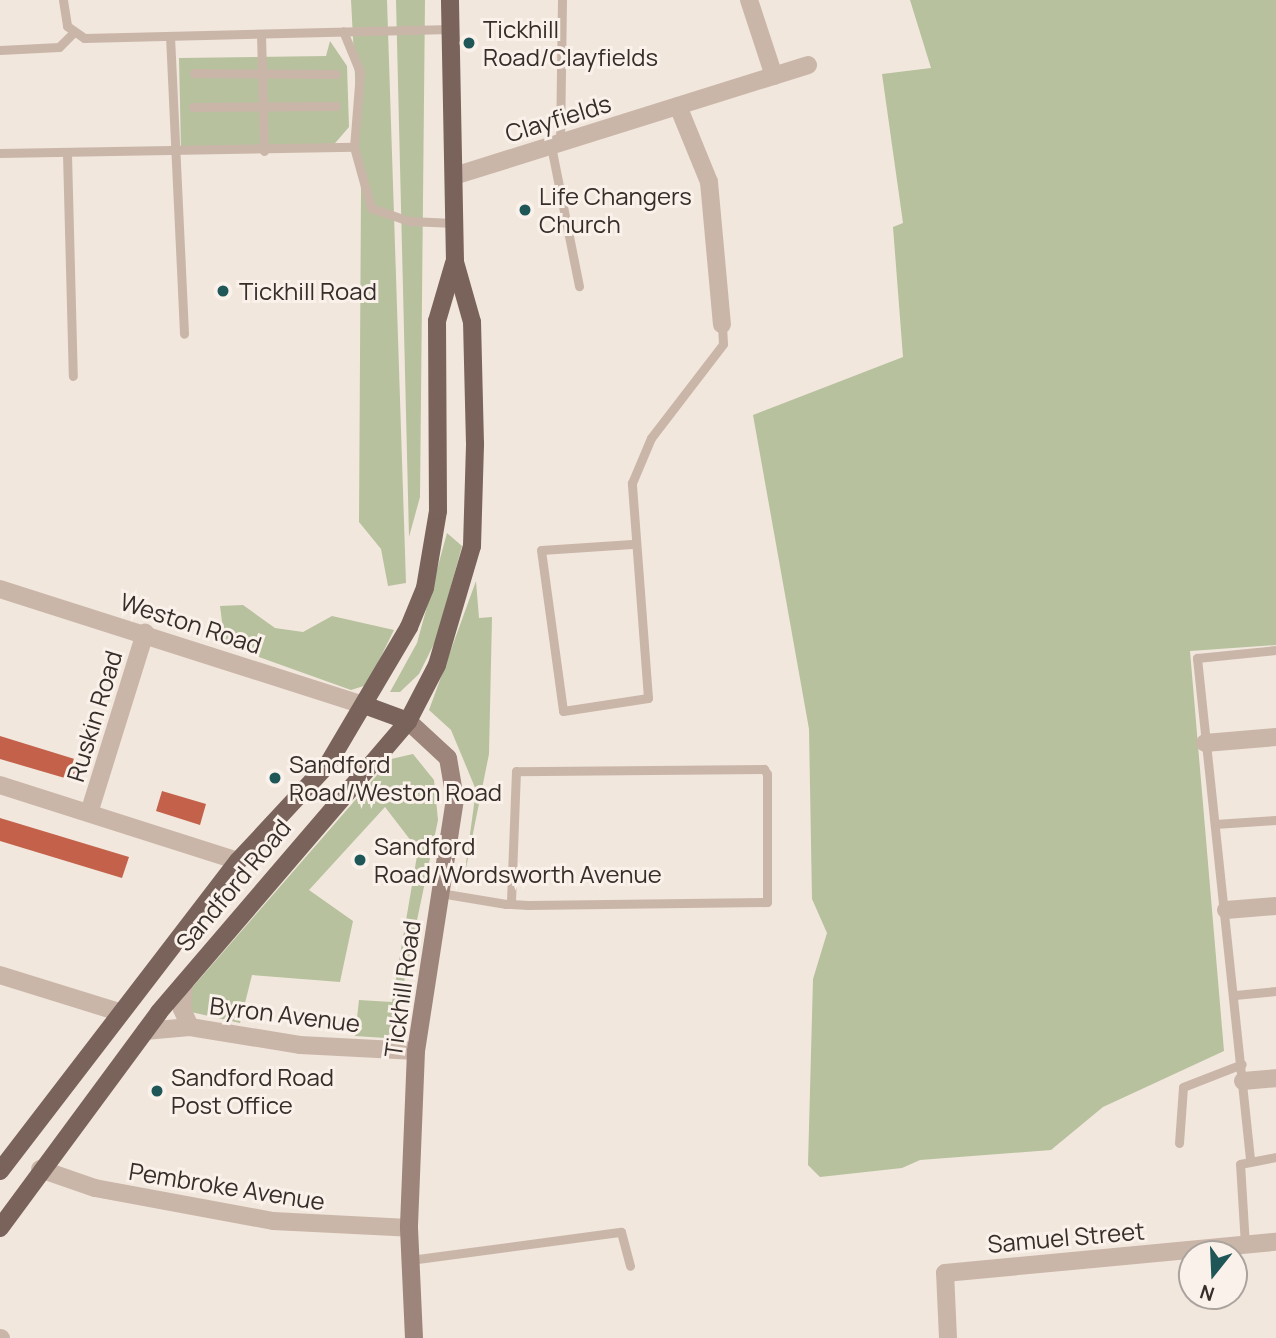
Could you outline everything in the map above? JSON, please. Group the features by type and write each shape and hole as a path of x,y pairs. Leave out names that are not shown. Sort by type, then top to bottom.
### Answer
{"main road":[{"path":"450,0 455,261 472,322 472,546 455,615 408,721 367,706 409,627 432,558 438,511 437,321 455,261"},
{"name":"Sandford Road","path":"1,1167 237,861 328,764 367,706"},
{"name":"Sandford Road","path":"0,1227 40,1169 145,1031 408,721"}],"street":[{"path":"749,0 774,76"},
{"name":"Clayfields","path":"454,176 808,65"},
{"path":"678,106 709,182 722,324"},
{"name":"Weston Road","path":"0,589 145,633 367,706"},
{"name":"Ruskin Road","path":"89,813 145,633"},
{"name":"Tickhill Road","path":"408,721 433,739 453,778 440,893 416,1052 409,1228 414,1338"},
{"path":"1205,743 1276,737"},
{"path":"0,785 237,861"},
{"path":"1226,910 1276,906"},
{"path":"0,975 119,1012"},
{"name":"Byron Avenue","path":"184,983 182,1009 190,1027"},
{"name":"Byron Avenue","path":"145,1031 190,1027 300,1045 416,1052"},
{"path":"1243,1073 1276,1078"},
{"name":"Pembroke Avenue","path":"40,1169 95,1188 261,1219 409,1228"},
{"name":"Samuel Street","path":"1248,1245 1276,1242"},
{"name":"Samuel Street","path":"948,1338 945,1273 1178,1251"}],"lane":[{"path":"63,0 73,33 84,38 451,29"},
{"path":"562,0 556,145 579,286"},
{"path":"342,31 360,72 354,147 371,208 409,221 454,223"},
{"path":"0,50 60,47 73,33"},
{"path":"261,34 264,151"},
{"path":"170,36 184,334"},
{"path":"194,73 336,74"},
{"path":"194,107 336,106"},
{"path":"0,153 174,153 354,147"},
{"path":"67,154 73,376"},
{"path":"632,544 541,550 563,711 648,698 632,544 632,483 651,438 723,344 722,324"},
{"path":"1250,1159 1226,910 1197,658 1276,650"},
{"path":"440,893 511,904 767,902 767,775 764,769 516,771 511,904"},
{"path":"1215,824 1276,820"},
{"path":"1234,995 1276,991"},
{"path":"1180,1143 1183,1087 1243,1073"},
{"path":"1245,1240 1240,1164 1250,1159 1276,1157"},
{"path":"410,1261 621,1232 630,1266"}],"green space":[{"path":"351,0 387,0 406,583 388,586 381,549 359,522 361,190"},
{"path":"396,0 425,0 420,497 409,537"},
{"path":"910,0 1276,0 1276,645 1190,651 1224,1051 1103,1107 1051,1150 920,1160 902,1168 820,1177 808,1165 813,979 827,933 812,899 809,729 753,415 903,357 893,227 903,223 882,74 931,68"},
{"path":"330,41 347,66 349,127 330,149 181,151 179,58 326,56"},
{"path":"447,533 462,546 437,638 419,674 400,692 390,692 417,643"},
{"path":"476,581 479,618 492,617 489,754 464,878 476,790 451,730 429,710"},
{"path":"243,605 275,628 303,632 332,616 394,630 367,685 351,690 225,645 220,606"},
{"path":"413,754 434,780 438,820 394,1030 385,1038 355,1036 359,1000 392,1002 418,850 385,807 309,890 353,921 340,982 252,975 240,1023 191,1012 190,990 391,759"}],"building":[{"path":"0,736 81,761 75,781 0,759"},
{"path":"162,791 206,804 200,825 156,811"},
{"path":"0,818 129,857 122,878 0,841"}],"place":[{"name":"Tickhill Road/Clayfields","path":"469,43"},
{"name":"Life Changers Church","path":"525,210"},
{"name":"Tickhill Road","path":"223,291"},
{"name":"Sandford Road/Weston Road","path":"275,778"},
{"name":"Sandford Road/Wordsworth Avenue","path":"360,860"},
{"name":"Sandford Road Post Office","path":"157,1091"}]}
